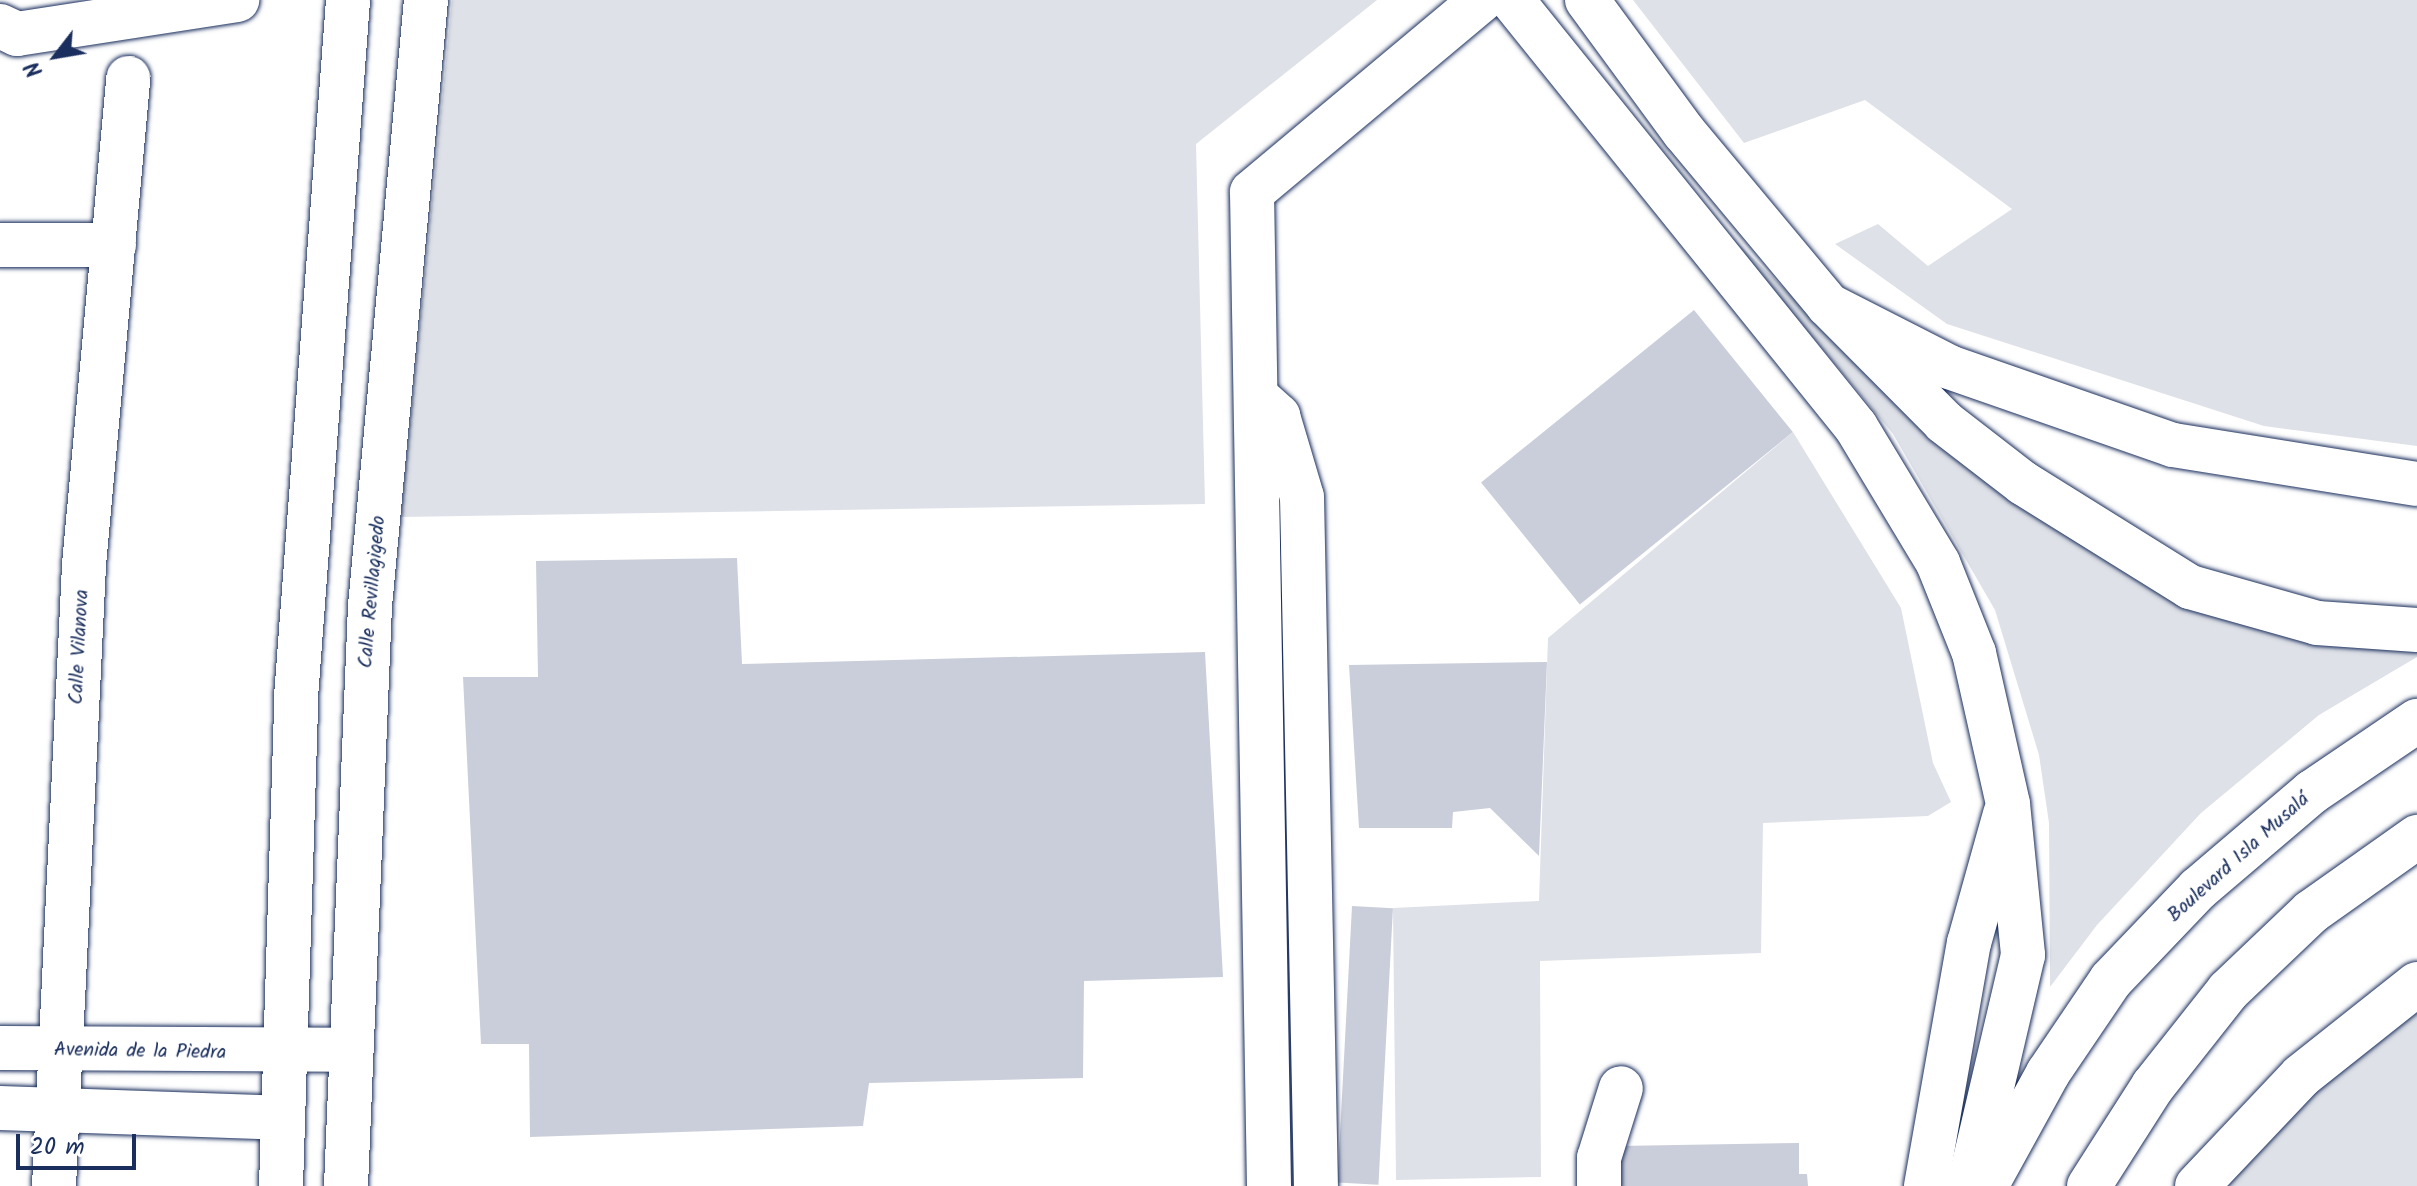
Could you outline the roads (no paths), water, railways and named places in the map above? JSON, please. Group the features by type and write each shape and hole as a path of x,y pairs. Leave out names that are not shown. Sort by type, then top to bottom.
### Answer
{"street":[{"path":"0,26 17,34 237,0"},
{"path":"281,1186 279,1055 301,620 348,0"},
{"name":"Calle Revillagigedo","path":"346,1186 349,1050 370,606 426,0"},
{"path":"1269,1186 1252,192 1482,0"},
{"path":"1512,0 1856,427 1938,563 1974,653 2008,804 2023,955 1969,1186"},
{"path":"1587,0 1684,132 1828,305 1944,422 2141,561 2190,587 2317,623 2417,630"},
{"name":"Calle Vilanova","path":"54,1186 53,1113 84,565 128,78"},
{"path":"0,245 114,245"},
{"path":"1828,305 1949,367 2173,445 2417,484"},
{"path":"1256,396 1278,416 1302,497 1316,1186"},
{"name":"Boulevard Isla Musalá","path":"1986,1186 2048,1073 2111,980 2198,889 2301,802 2417,721"},
{"path":"1926,1186 1969,943 2008,804"},
{"path":"2089,1186 2153,1086 2228,991 2311,912 2417,837"},
{"path":"2197,1186 2301,1076 2417,984"},
{"name":"Avenida de la Piedra","path":"0,1048 279,1055 349,1050"},
{"path":"1599,1186 1599,1158 1621,1088"},
{"path":"0,1108 53,1113 281,1118"}]}
